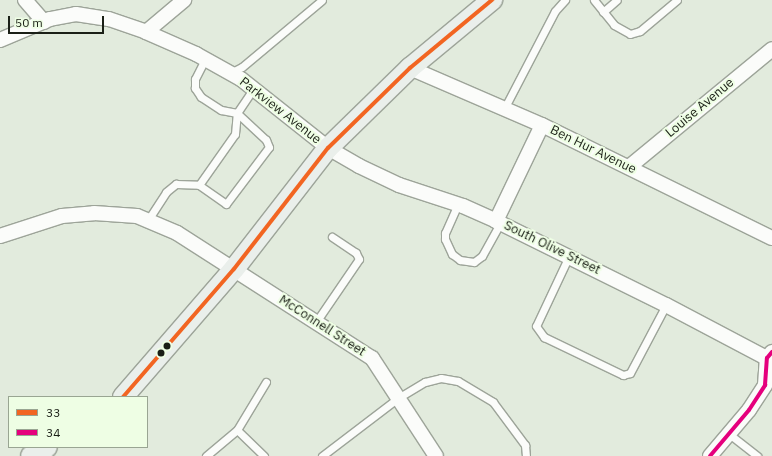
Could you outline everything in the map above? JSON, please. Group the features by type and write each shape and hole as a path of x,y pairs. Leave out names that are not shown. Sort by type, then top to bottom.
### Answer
{"main road":[{"path":"124,396 234,269 328,148 410,68 492,0"}],"street":[{"path":"25,0 44,22"},
{"path":"146,32 184,0"},
{"name":"Parkview Avenue","path":"0,40 63,16 91,15 146,32 204,59 254,88 328,148"},
{"name":"Louise Avenue","path":"629,167 772,49"},
{"name":"Ben Hur Avenue","path":"410,68 542,125 772,238"},
{"path":"498,222 542,125"},
{"name":"South Olive Street","path":"328,148 399,184 458,204 498,222 666,304 770,357"},
{"name":"McConnell Street","path":"0,236 74,214 111,214 148,220 177,233 372,358 436,456"},
{"path":"710,456 729,434 765,386 770,357"}],"lane":[{"path":"230,73 242,67 322,0"},
{"path":"504,109 555,11 565,0"},
{"path":"594,0 621,31 630,34 640,31 677,0"},
{"path":"603,12 617,0"},
{"path":"148,220 166,192 176,184 199,185 226,204 269,147 266,140 237,113 221,110 201,97 195,88 195,79 204,59"},
{"path":"199,185 235,134 237,113 254,88"},
{"path":"458,204 445,233 444,239 452,254 460,260 474,262 482,256 498,222"},
{"path":"316,322 359,259 356,253 332,237"},
{"path":"568,256 536,326 538,331 551,341 623,375 630,373 666,304"},
{"path":"322,456 398,398 425,382 441,378 458,381 493,402 525,445 526,456"},
{"path":"206,456 237,430 266,382"},
{"path":"237,430 264,456"},
{"path":"729,434 757,456"}],"transit line":[{"name":"33","path":"124,396 234,269 328,148 410,68 492,0"},
{"name":"34","path":"710,456 749,410 765,385 767,358 772,352"}]}
